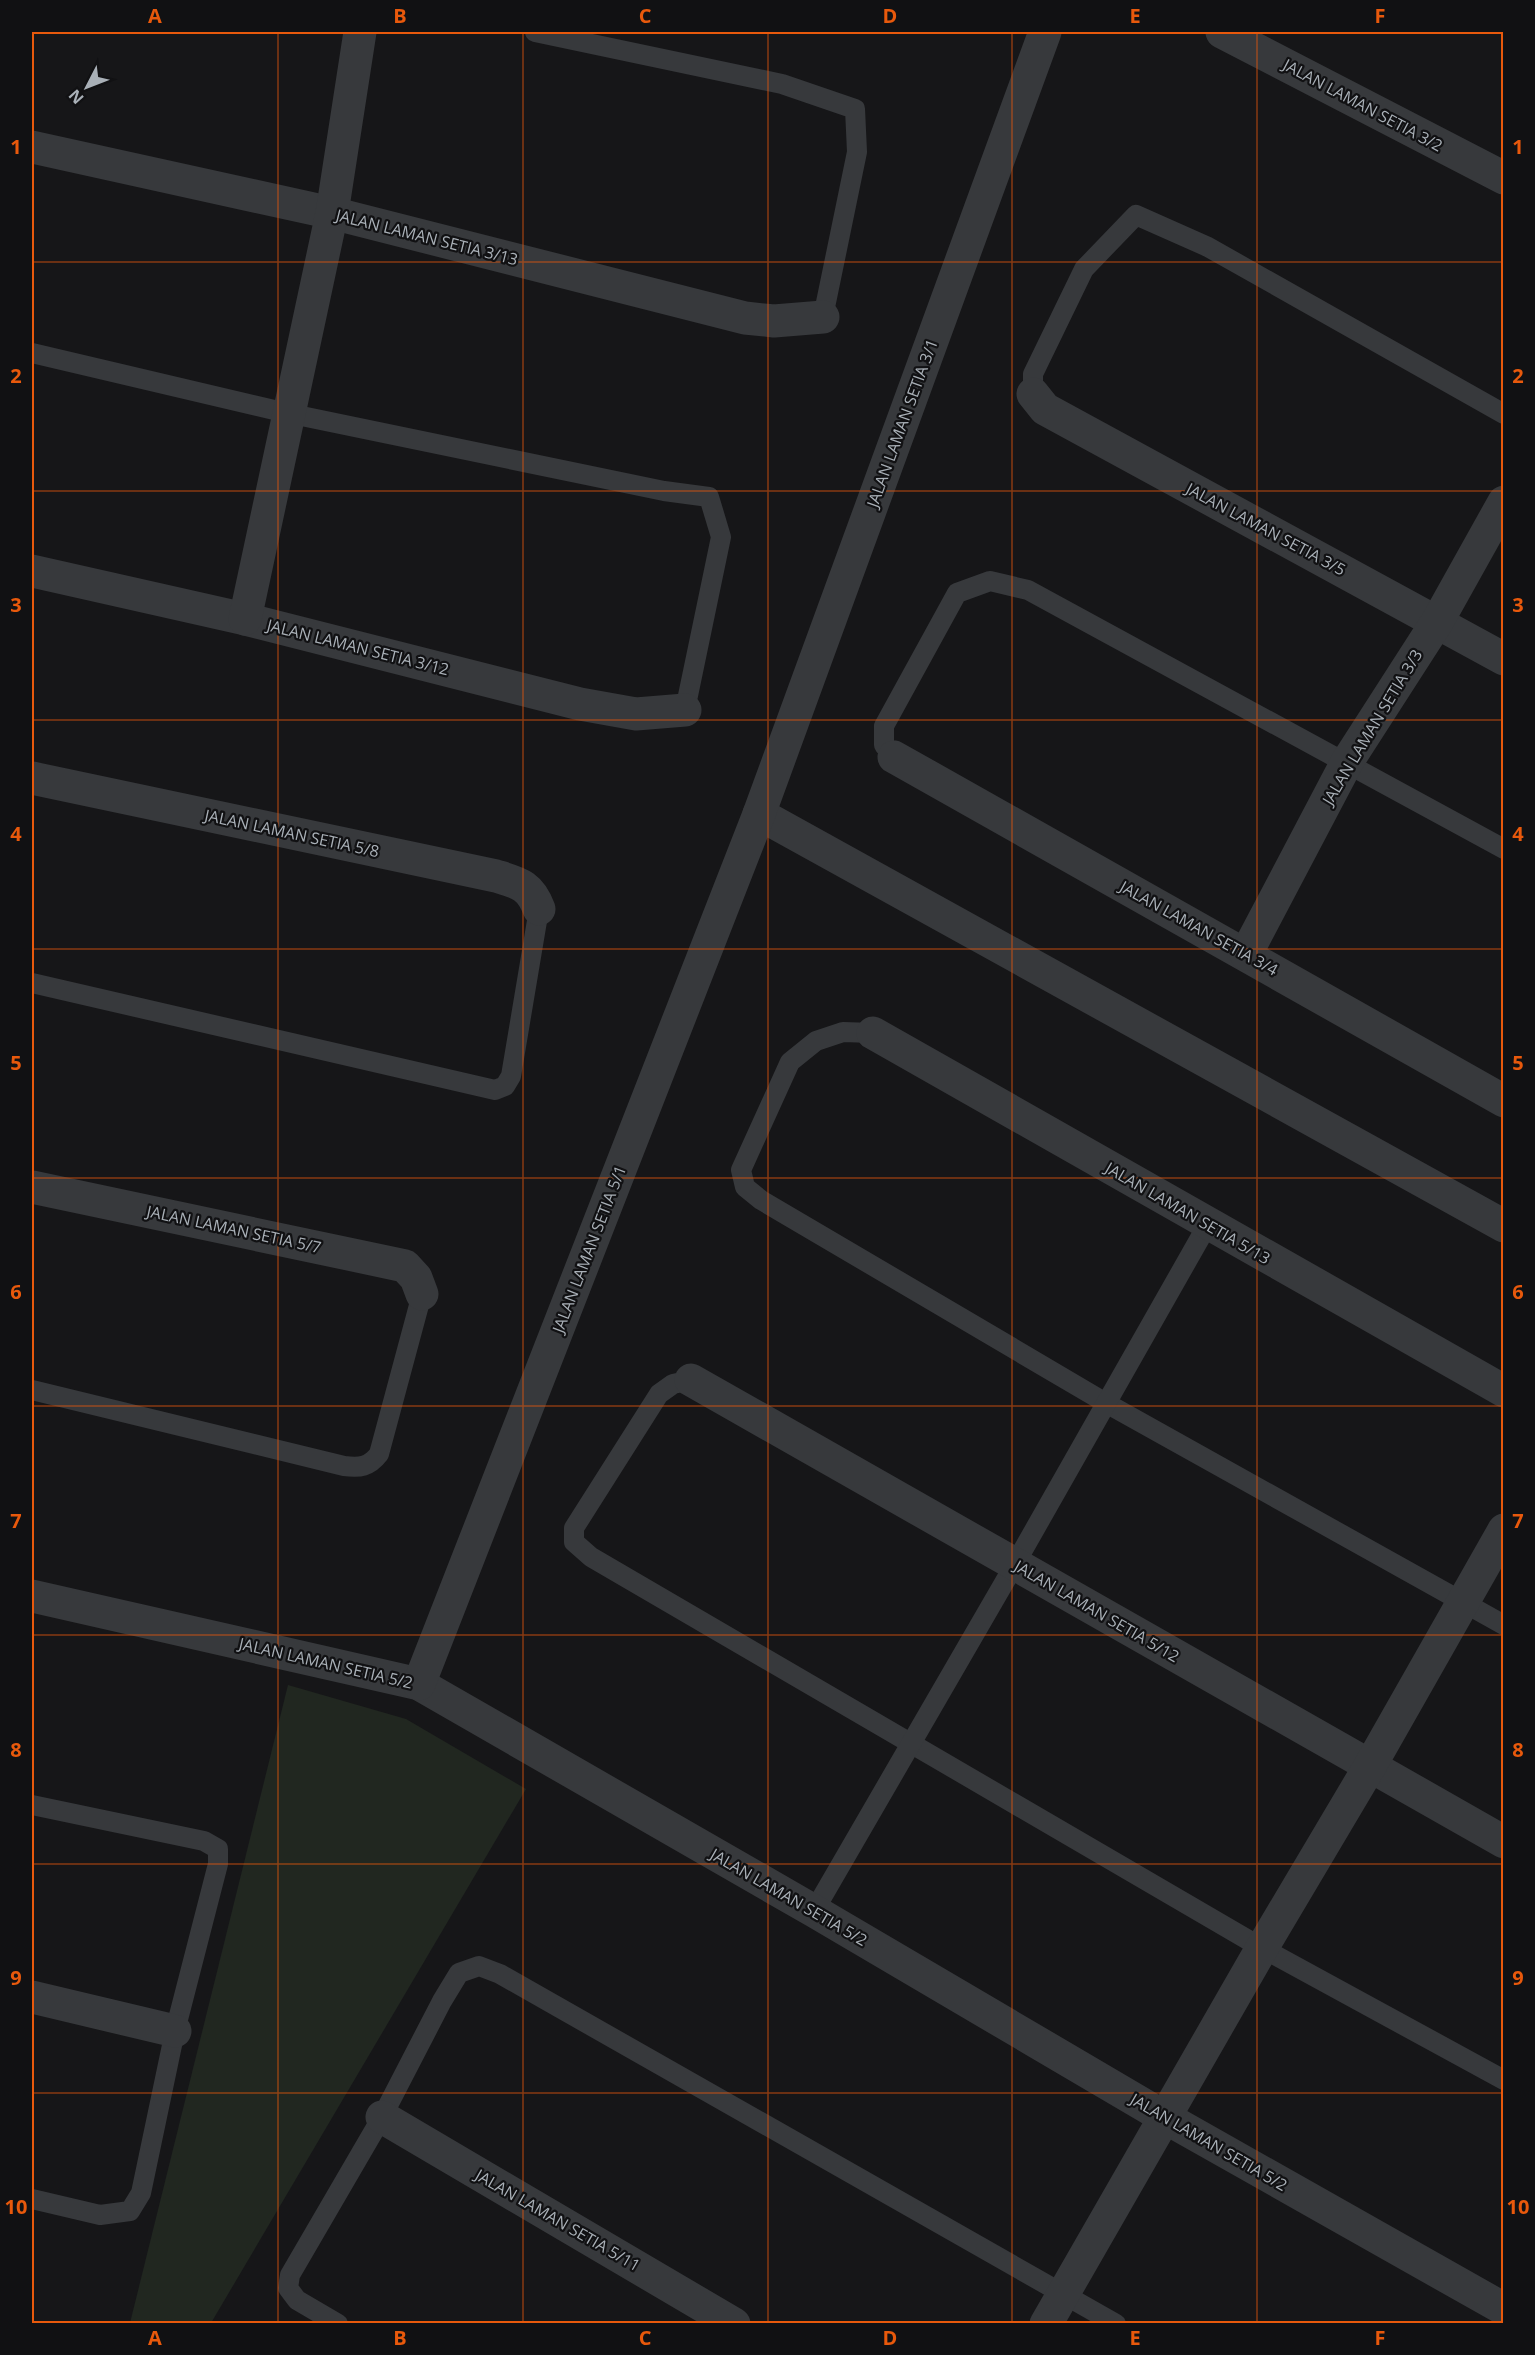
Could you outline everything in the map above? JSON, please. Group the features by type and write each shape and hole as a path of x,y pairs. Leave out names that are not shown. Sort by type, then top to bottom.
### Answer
{"street":[{"path":"245,619 287,413 332,213 360,32"},
{"name":"JALAN LAMAN SETIA 3/1","path":"759,814 1045,32"},
{"name":"JALAN LAMAN SETIA 3/2","path":"1222,32 1503,178"},
{"name":"JALAN LAMAN SETIA 3/13","path":"32,147 332,213 745,318 774,321 823,317"},
{"name":"JALAN LAMAN SETIA 3/5","path":"1033,394 1045,409 1503,659"},
{"name":"JALAN LAMAN SETIA 3/3","path":"1246,954 1347,762 1437,622 1503,502"},
{"name":"JALAN LAMAN SETIA 3/12","path":"32,571 245,619 580,704 636,714 685,710"},
{"name":"JALAN LAMAN SETIA 3/4","path":"894,757 1503,1101"},
{"name":"JALAN LAMAN SETIA 5/8","path":"32,777 495,876 519,883 534,895 539,909"},
{"path":"759,814 1503,1226"},
{"name":"JALAN LAMAN SETIA 5/1","path":"419,1684 759,814"},
{"name":"JALAN LAMAN SETIA 5/13","path":"873,1033 1503,1391"},
{"name":"JALAN LAMAN SETIA 5/7","path":"32,1187 405,1266 416,1278 422,1294"},
{"name":"JALAN LAMAN SETIA 5/12","path":"692,1380 1503,1842"},
{"path":"1046,2324 1262,1948 1370,1766 1503,1530"},
{"name":"JALAN LAMAN SETIA 5/2","path":"32,1596 419,1684 814,1911 1166,2118 1503,2309"},
{"path":"32,1996 175,2031"},
{"name":"JALAN LAMAN SETIA 5/11","path":"382,2117 734,2324"}],"lane":[{"path":"535,32 782,84 855,109 857,152 823,317"},
{"path":"1033,394 1033,375 1084,269 1136,215 1208,247 1503,414"},
{"path":"32,353 287,413 709,498 721,537 685,710"},
{"path":"894,757 884,745 884,726 957,593 990,581 1028,590 1503,849"},
{"path":"32,983 495,1090 505,1086 511,1076 539,909"},
{"path":"873,1033 843,1032 816,1041 790,1062 741,1170 745,1187 761,1200 1106,1403 1503,1625"},
{"path":"814,1911 1016,1564 1208,1224"},
{"path":"32,1390 332,1464 359,1468 372,1463 379,1454 422,1294"},
{"path":"692,1380 673,1384 659,1394 574,1528 574,1542 591,1557 1262,1948 1503,2080"},
{"path":"32,1805 204,1841 218,1849 218,1864 175,2031 141,2193 130,2211 100,2214 32,2199"},
{"path":"338,2324 297,2300 288,2288 290,2275 382,2117 459,1973 479,1966 500,1974 1116,2324"}],"shaded area":[{"path":"288,1685 406,1719 526,1789 211,2323 130,2323"}]}
